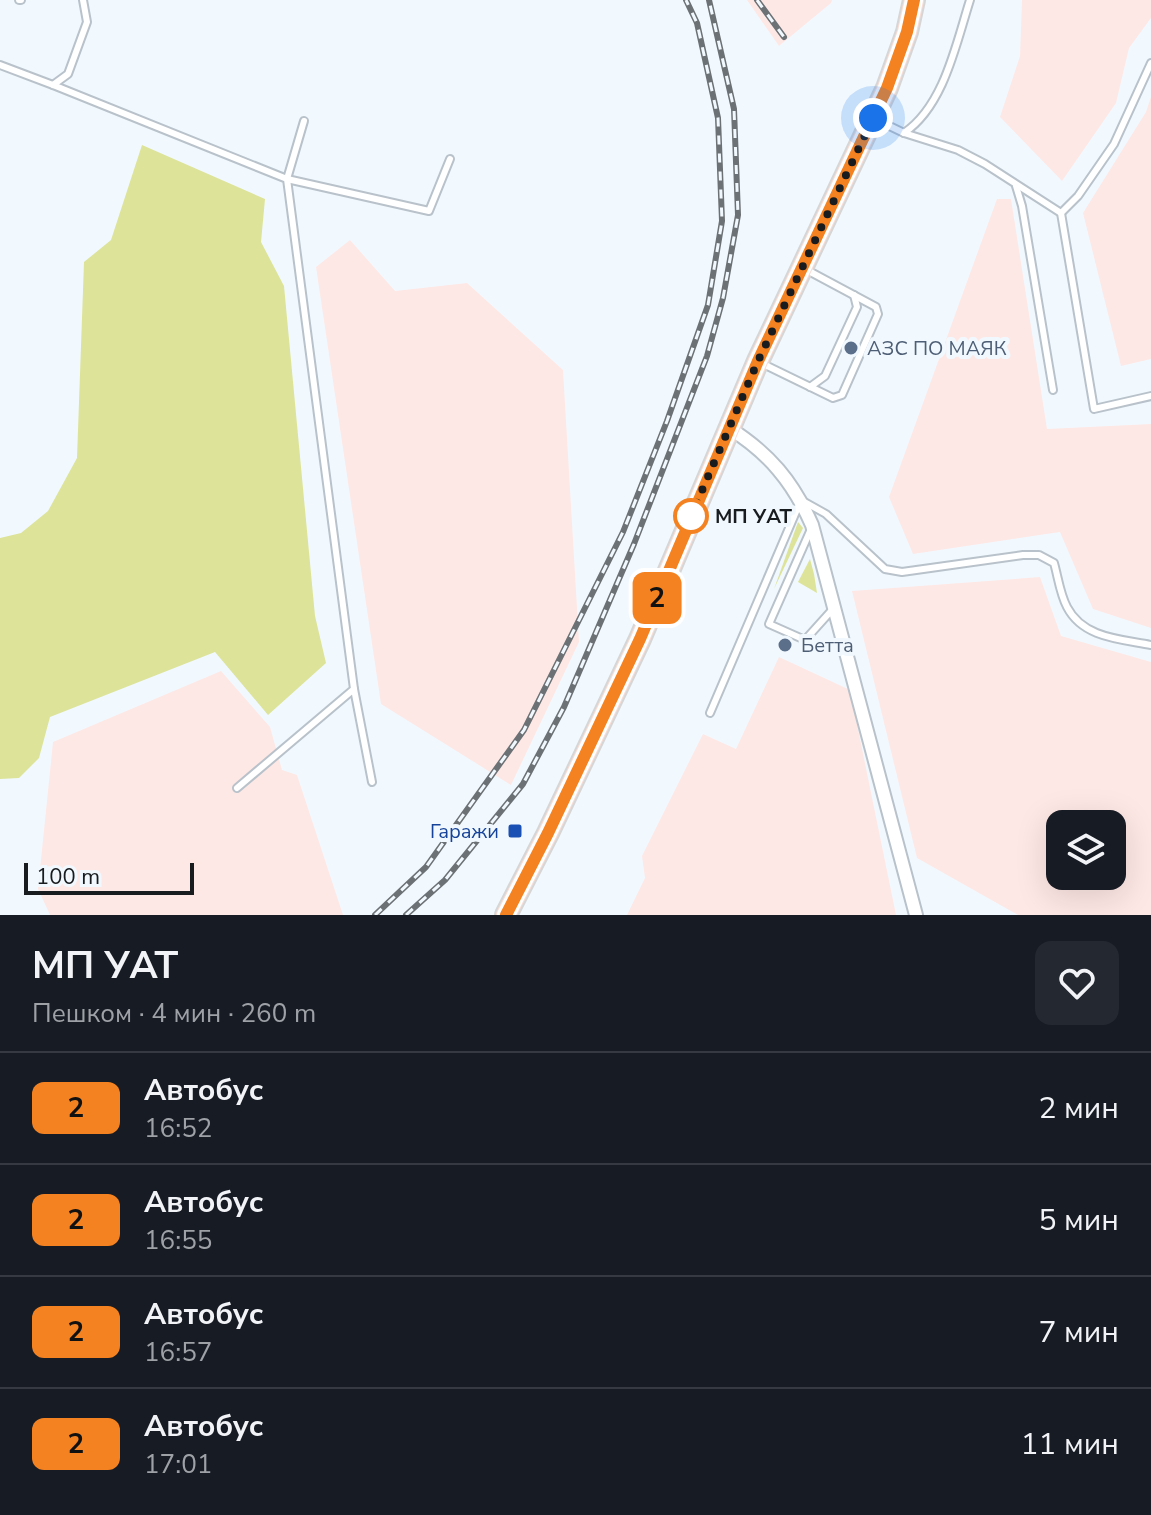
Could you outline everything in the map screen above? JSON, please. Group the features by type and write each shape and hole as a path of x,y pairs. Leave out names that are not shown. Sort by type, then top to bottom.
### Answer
{"main road":[{"path":"506,915 640,639 758,361 873,118 897,64 914,0"}],"street":[{"path":"729,428 751,441 773,462 801,500 812,525 916,915"}],"lane":[{"path":"53,85 68,74 87,22 83,0"},
{"path":"904,133 924,116 936,96 970,0"},
{"path":"1061,213 1078,196 1114,144 1151,63"},
{"path":"0,65 287,179 429,211 450,159"},
{"path":"873,118 904,133 958,150 1061,213 1094,409 1151,396"},
{"path":"304,121 287,179 354,689 372,782"},
{"path":"1016,186 1053,390"},
{"path":"758,361 833,398 842,395 878,314 876,307 801,267"},
{"path":"810,387 825,376 857,307 854,295"},
{"path":"710,713 801,500 826,514 885,569 902,572 1039,555 1054,563 1066,606 1080,625 1112,639 1151,645"},
{"path":"812,525 769,624 805,640 834,608"},
{"path":"237,788 354,689"}],"shaded area":[{"path":"747,0 832,0 779,46"},
{"path":"1022,0 1151,0 1151,18 1129,48 1116,103 1062,181 1000,117 1020,56"},
{"path":"1151,97 1151,359 1121,366 1083,213 1146,112"},
{"path":"997,199 1011,199 1047,429 1151,424 1151,628 1093,609 1060,532 913,554 889,497"},
{"path":"350,240 395,291 467,283 563,370 579,642 511,785 381,704 316,267"},
{"path":"1040,577 1061,636 1151,662 1151,915 1018,915 917,858 852,591"},
{"path":"779,657 850,690 896,915 627,915 645,878 642,856 703,734 736,749"},
{"path":"221,671 270,727 282,770 297,775 343,915 50,915 38,889 53,742"}],"green space":[{"path":"142,145 265,199 261,242 284,286 315,616 326,663 268,715 215,652 50,717 39,758 19,778 0,779 0,538 21,533 48,511 77,458 84,262 111,240"},
{"path":"798,522 803,528 774,589"},
{"path":"810,559 814,574 817,593 798,582"}],"railway":[{"path":"375,915 426,867 524,730 623,532 708,305 722,221 718,118 697,23 686,0"},
{"path":"406,915 445,880 523,784 564,707 634,544 707,356 723,298 738,215 734,109 709,0"},
{"path":"757,0 784,37"}],"bus line":[{"name":"2","path":"506,915 640,639 758,361 887,88 907,32 914,0"}],"place":[{"name":"АЗС ПО МАЯК","path":"851,348"},
{"name":"МП УАТ","path":"691,516"},
{"name":"Бетта","path":"785,645"},
{"name":"Гаражи","path":"515,831"}],"route":[{"path":"691,516 758,361 873,118"}]}
